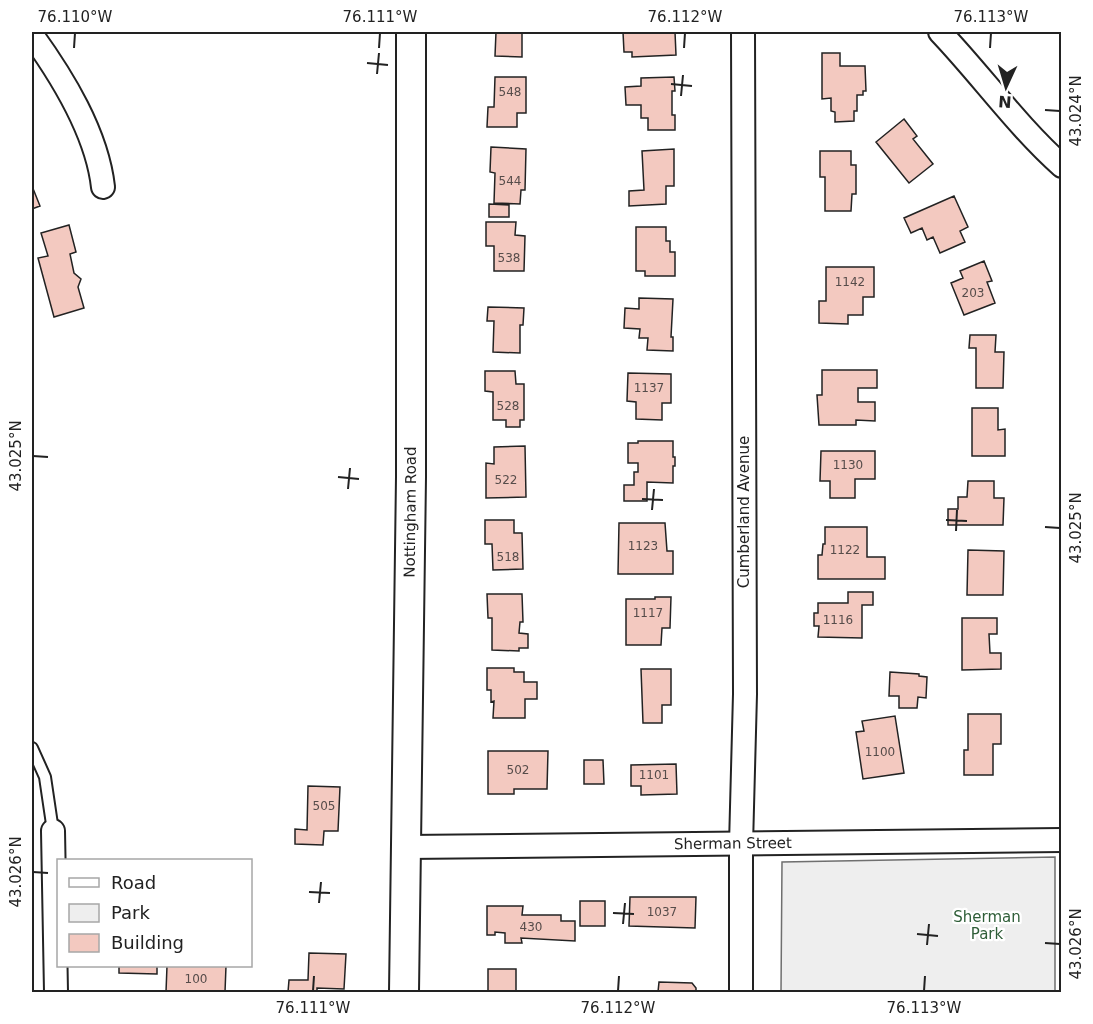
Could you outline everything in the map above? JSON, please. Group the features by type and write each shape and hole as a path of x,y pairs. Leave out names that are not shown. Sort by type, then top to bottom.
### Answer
{"street":[{"name":"Nottingham Road","path":"404,993 411,477 411,32"},
{"name":"Cumberland Avenue","path":"741,993 741,845 745,694 742,32"},
{"path":"940,32 972,64 1047,153 1062,166"},
{"path":"32,35 74,100 100,167 103,187"},
{"path":"53,831 56,993"},
{"name":"Sherman Street","path":"406,847 1062,840"}],"lane":[{"path":"32,748 45,777 53,831"}],"green space":[{"name":"Sherman Park","path":"1055,857 1055,992 781,992 782,862"}],"building":[{"path":"496,32 522,32 522,57 495,56"},
{"path":"623,32 675,32 676,55 632,57 632,52 624,52"},
{"path":"822,53 840,53 840,66 865,66 866,91 863,91 863,95 857,95 857,111 854,111 854,121 835,122 835,112 831,111 831,98 822,99"},
{"path":"495,77 526,77 526,113 517,113 517,127 487,127 488,107 494,107"},
{"path":"674,77 672,115 675,115 675,130 648,130 648,118 641,118 641,105 626,105 625,87 641,86 641,78"},
{"path":"904,119 917,136 913,139 933,164 909,183 876,142"},
{"path":"491,147 526,149 525,190 521,190 520,204 494,203 495,173 490,172"},
{"path":"674,149 674,186 666,186 666,204 629,206 629,191 644,190 642,151"},
{"path":"820,151 851,151 851,165 856,165 856,194 852,194 851,211 825,211 825,177 820,177"},
{"path":"32,186 40,206 32,209"},
{"path":"954,196 968,227 960,231 965,242 940,253 933,237 927,240 922,228 911,233 904,218"},
{"path":"489,204 509,205 509,217 489,217"},
{"path":"486,222 516,222 515,235 525,236 524,271 494,271 494,246 486,246"},
{"path":"69,225 76,252 70,254 74,273 81,279 78,287 84,308 54,317 38,258 48,256 41,233"},
{"path":"636,227 666,227 666,241 670,241 670,252 675,252 675,276 645,276 645,271 636,271"},
{"path":"984,261 992,281 987,282 995,303 964,315 951,283 963,278 960,271"},
{"path":"826,267 874,267 874,297 863,297 863,315 848,315 848,324 819,323 819,301 826,301"},
{"path":"639,298 673,299 671,337 673,337 673,351 647,350 648,338 639,338 640,329 624,328 625,308 639,309"},
{"path":"488,307 524,308 523,325 520,325 520,353 493,352 494,321 487,321"},
{"path":"970,335 996,335 995,352 1004,352 1003,388 976,388 976,348 969,348"},
{"path":"822,370 877,370 877,388 858,388 858,402 875,402 875,421 856,420 856,425 819,425 817,395 822,395"},
{"path":"485,371 515,371 516,384 524,384 524,420 520,420 520,427 506,427 506,420 493,420 493,392 485,391"},
{"path":"628,373 671,374 671,403 662,403 662,420 636,419 636,402 627,401"},
{"path":"972,408 998,408 998,430 1005,429 1005,456 972,456"},
{"path":"638,441 673,441 675,466 673,466 673,483 647,482 647,501 624,501 624,485 634,485 634,472 638,472 638,463 628,463 628,443 638,443"},
{"path":"525,446 526,497 486,498 486,463 494,464 494,447"},
{"path":"821,451 875,451 875,479 855,479 855,498 830,498 830,481 820,481"},
{"path":"968,481 994,481 994,498 1004,498 1003,525 948,525 948,509 958,509 958,497 967,497"},
{"path":"485,520 514,520 514,533 522,533 523,569 493,570 492,544 485,544"},
{"path":"619,523 665,523 667,551 673,551 673,574 618,574"},
{"path":"825,527 867,527 867,557 885,557 885,579 818,579 818,555 822,555 823,544 825,544"},
{"path":"968,550 1004,551 1003,595 967,595"},
{"path":"848,592 873,592 873,605 862,605 862,638 818,637 819,626 814,626 814,613 818,613 818,603 848,603"},
{"path":"487,594 522,594 523,622 520,622 519,633 528,634 528,648 519,648 519,651 492,650 492,618 488,618"},
{"path":"655,597 671,597 670,628 662,628 661,645 626,645 626,599 655,599"},
{"path":"962,618 997,618 997,634 989,634 990,653 1001,653 1001,669 962,670"},
{"path":"487,668 514,668 514,672 524,672 524,682 537,682 537,699 525,699 525,718 493,718 494,701 491,702 491,690 487,690"},
{"path":"641,669 671,669 671,705 662,705 662,723 643,723"},
{"path":"890,672 919,674 919,676 927,677 926,698 918,697 917,708 899,708 899,696 889,696"},
{"path":"968,714 1001,714 1001,744 993,744 993,775 964,775 964,750 968,750"},
{"path":"895,716 904,773 863,779 856,732 864,731 862,721"},
{"path":"488,751 548,751 547,789 514,789 514,794 488,794"},
{"path":"584,760 603,760 604,784 584,784"},
{"path":"676,764 677,794 641,795 641,786 631,786 631,765"},
{"path":"308,786 340,787 338,831 324,831 323,845 295,844 295,829 307,830"},
{"path":"630,897 696,897 695,928 629,926"},
{"path":"580,901 605,901 605,926 580,926"},
{"path":"487,906 523,906 522,915 561,915 561,921 575,921 575,941 521,938 522,943 505,943 505,933 495,932 495,935 487,935"},
{"path":"309,953 346,954 344,989 317,988 317,992 288,992 289,980 308,980"},
{"path":"119,967 157,967 157,974 119,973"},
{"path":"167,967 226,967 225,992 166,992"},
{"path":"488,969 516,969 516,992 488,992"},
{"path":"659,982 692,983 696,992 658,992"}]}
